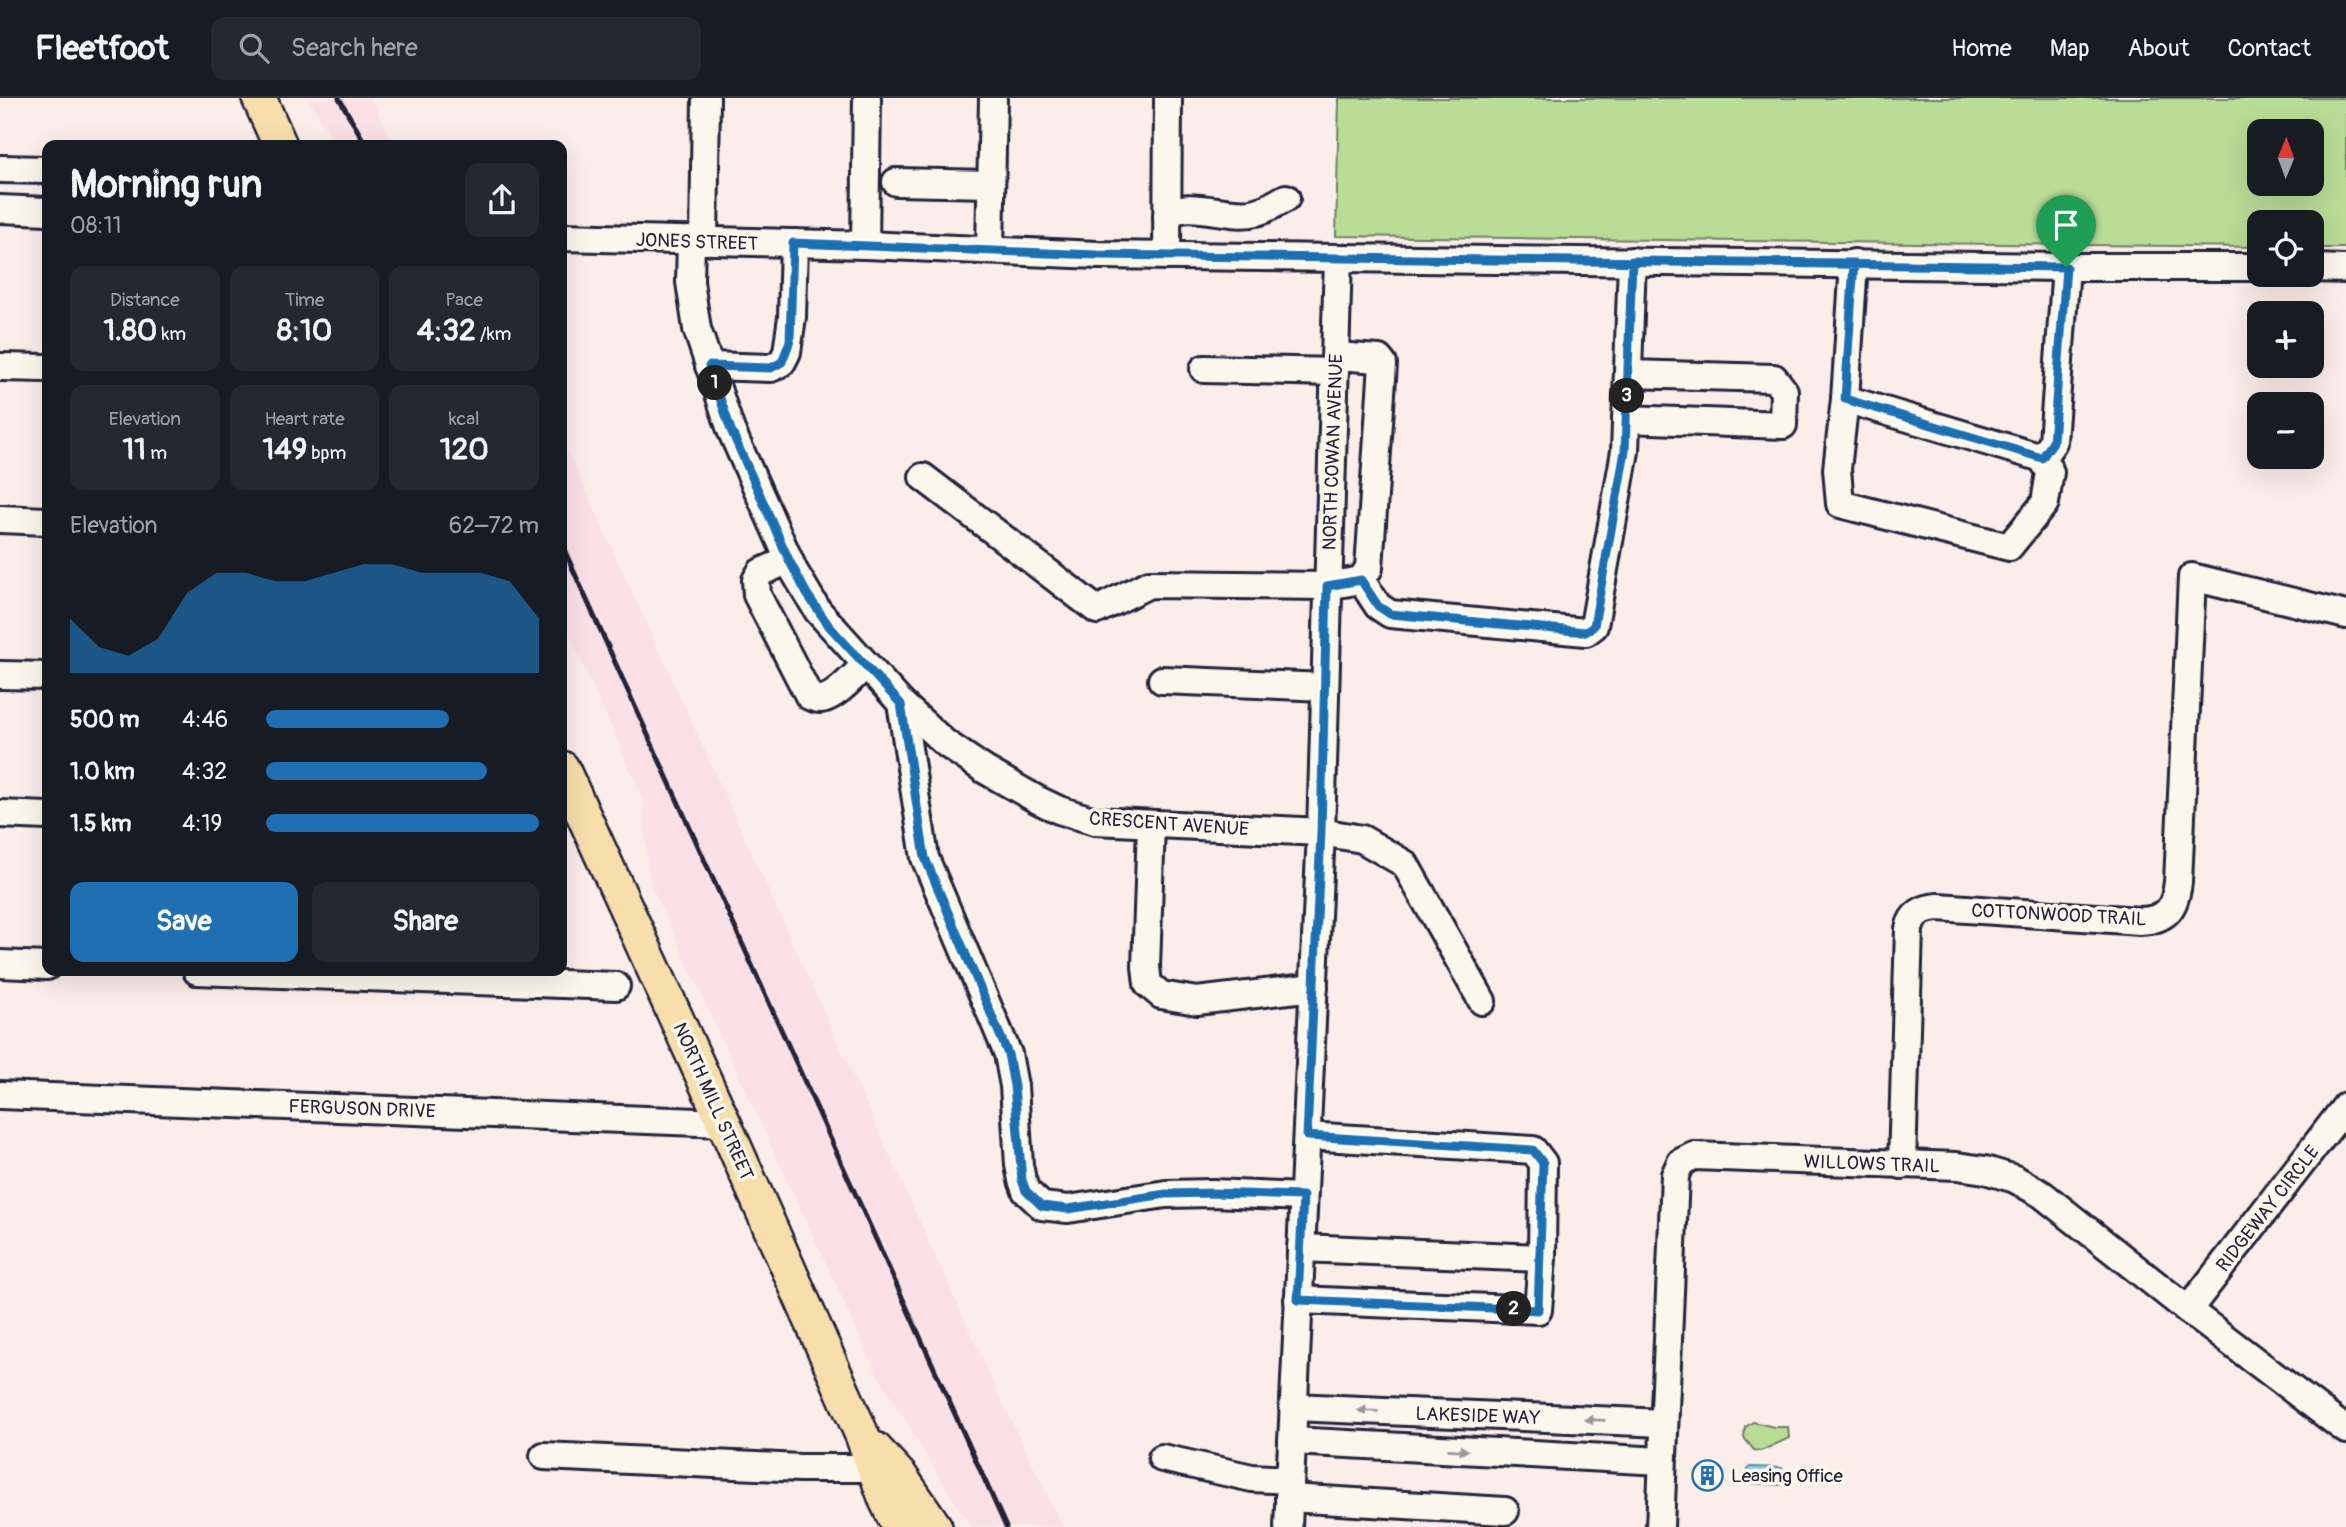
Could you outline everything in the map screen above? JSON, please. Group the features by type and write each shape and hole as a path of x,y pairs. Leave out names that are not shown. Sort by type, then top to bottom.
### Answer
{"main road":[{"path":"259,98 278,140"},
{"name":"NORTH MILL STREET","path":"567,792 724,1123 862,1434 899,1527"},
{"name":"NORTH MILL STREET","path":"862,1434 901,1477 935,1527"}],"street":[{"name":"CRESCENT AVENUE","path":"706,98 698,241 691,296 697,329 731,430 789,560 818,611 901,704 945,743 985,770 1059,810 1095,821 1321,832 1362,839 1405,864 1482,1001"},
{"path":"865,245 867,98"},
{"path":"990,250 993,98"},
{"path":"1167,256 1168,98"},
{"path":"0,169 42,170"},
{"path":"896,182 991,184"},
{"path":"1167,218 1172,210 1181,208 1227,214 1255,213 1286,198"},
{"path":"0,209 42,211"},
{"name":"JONES STREET","path":"567,237 1167,256 2247,267"},
{"path":"709,366 771,368 782,362 788,352 791,329 793,243"},
{"name":"NORTH COWAN AVENUE","path":"1288,1527 1321,832 1338,258"},
{"path":"1361,580 1378,606 1390,614 1586,632 1594,626 1625,451 1632,261"},
{"path":"1845,399 2042,458 2050,472 2045,503 2009,547 1840,504 1837,469 1845,399 1854,263"},
{"path":"2042,458 2053,442 2066,267"},
{"path":"2324,268 2346,269"},
{"path":"923,477 1097,610 1149,584 1327,586 1361,580 1369,568 1383,364 1379,359 1336,364 1205,369"},
{"path":"0,367 42,368"},
{"path":"1626,419 1783,425 1784,391 1773,378 1628,374"},
{"path":"0,519 42,521"},
{"path":"789,560 761,572 756,580 757,595 809,696 820,699 829,696 865,665"},
{"name":"COTTONWOOD TRAIL","path":"1902,1165 1909,929 1915,915 1938,907 2140,921 2165,915 2175,903 2178,882 2192,577 2346,615"},
{"path":"0,675 42,677"},
{"path":"1162,680 1324,687"},
{"path":"901,704 925,858 1008,1054 1014,1086 1019,1165 1026,1191 1042,1206 1068,1209 1166,1194 1303,1196"},
{"path":"0,814 42,816"},
{"path":"1151,825 1146,967 1149,984 1161,995 1197,1001 1314,987"},
{"path":"0,964 42,966"},
{"path":"337,976 616,986"},
{"name":"FERGUSON DRIVE","path":"0,1096 724,1123"},
{"name":"RIDGEWAY CIRCLE","path":"2188,1310 2346,1106"},
{"path":"1298,1300 1538,1310 1542,1258 1543,1163 1533,1150 1307,1136"},
{"name":"WILLOWS TRAIL","path":"1660,1527 1675,1175 1686,1158 1704,1156 1972,1168 2000,1174 2029,1185 2346,1430"},
{"path":"1301,1248 1542,1258"},
{"name":"LAKESIDE WAY","path":"1293,1407 1664,1423"},
{"name":"LAKESIDE WAY","path":"1292,1441 1662,1461"},
{"path":"544,1456 800,1468 874,1468"},
{"path":"1162,1458 1290,1489 1505,1511"}],"shaded area":[{"path":"308,98 371,98 392,140 333,140"},
{"path":"567,449 1002,1402 1063,1527 972,1527 877,1374 651,885 643,799 567,628"}],"green space":[{"path":"1339,98 2346,98 2346,248 2324,248 2324,210 2247,210 2247,247 1336,236"},
{"path":"1753,1422 1788,1427 1789,1438 1761,1451 1754,1450 1744,1438 1745,1427"}],"water":[{"path":"1750,1467 1782,1468 1783,1483 1748,1483"}],"railway":[{"path":"339,98 363,140"},
{"path":"567,556 1006,1527"}],"place":[{"name":"Leasing Office","path":"1708,1475"}],"route":[{"path":"2066,267 1854,263 1098,255 793,243 790,341 782,362 771,368 709,366 731,430 794,571 807,594 829,626 901,704 925,858 1003,1038 1012,1070 1019,1165 1026,1191 1033,1199 1042,1206 1068,1209 1166,1194 1303,1196 1298,1300 1538,1310 1542,1258 1543,1163 1533,1150 1307,1136 1321,832 1327,586 1361,580 1378,606 1390,614 1586,632 1594,626 1625,451 1632,261 1854,263 1845,399 2042,458 2053,442 2066,267"}]}
